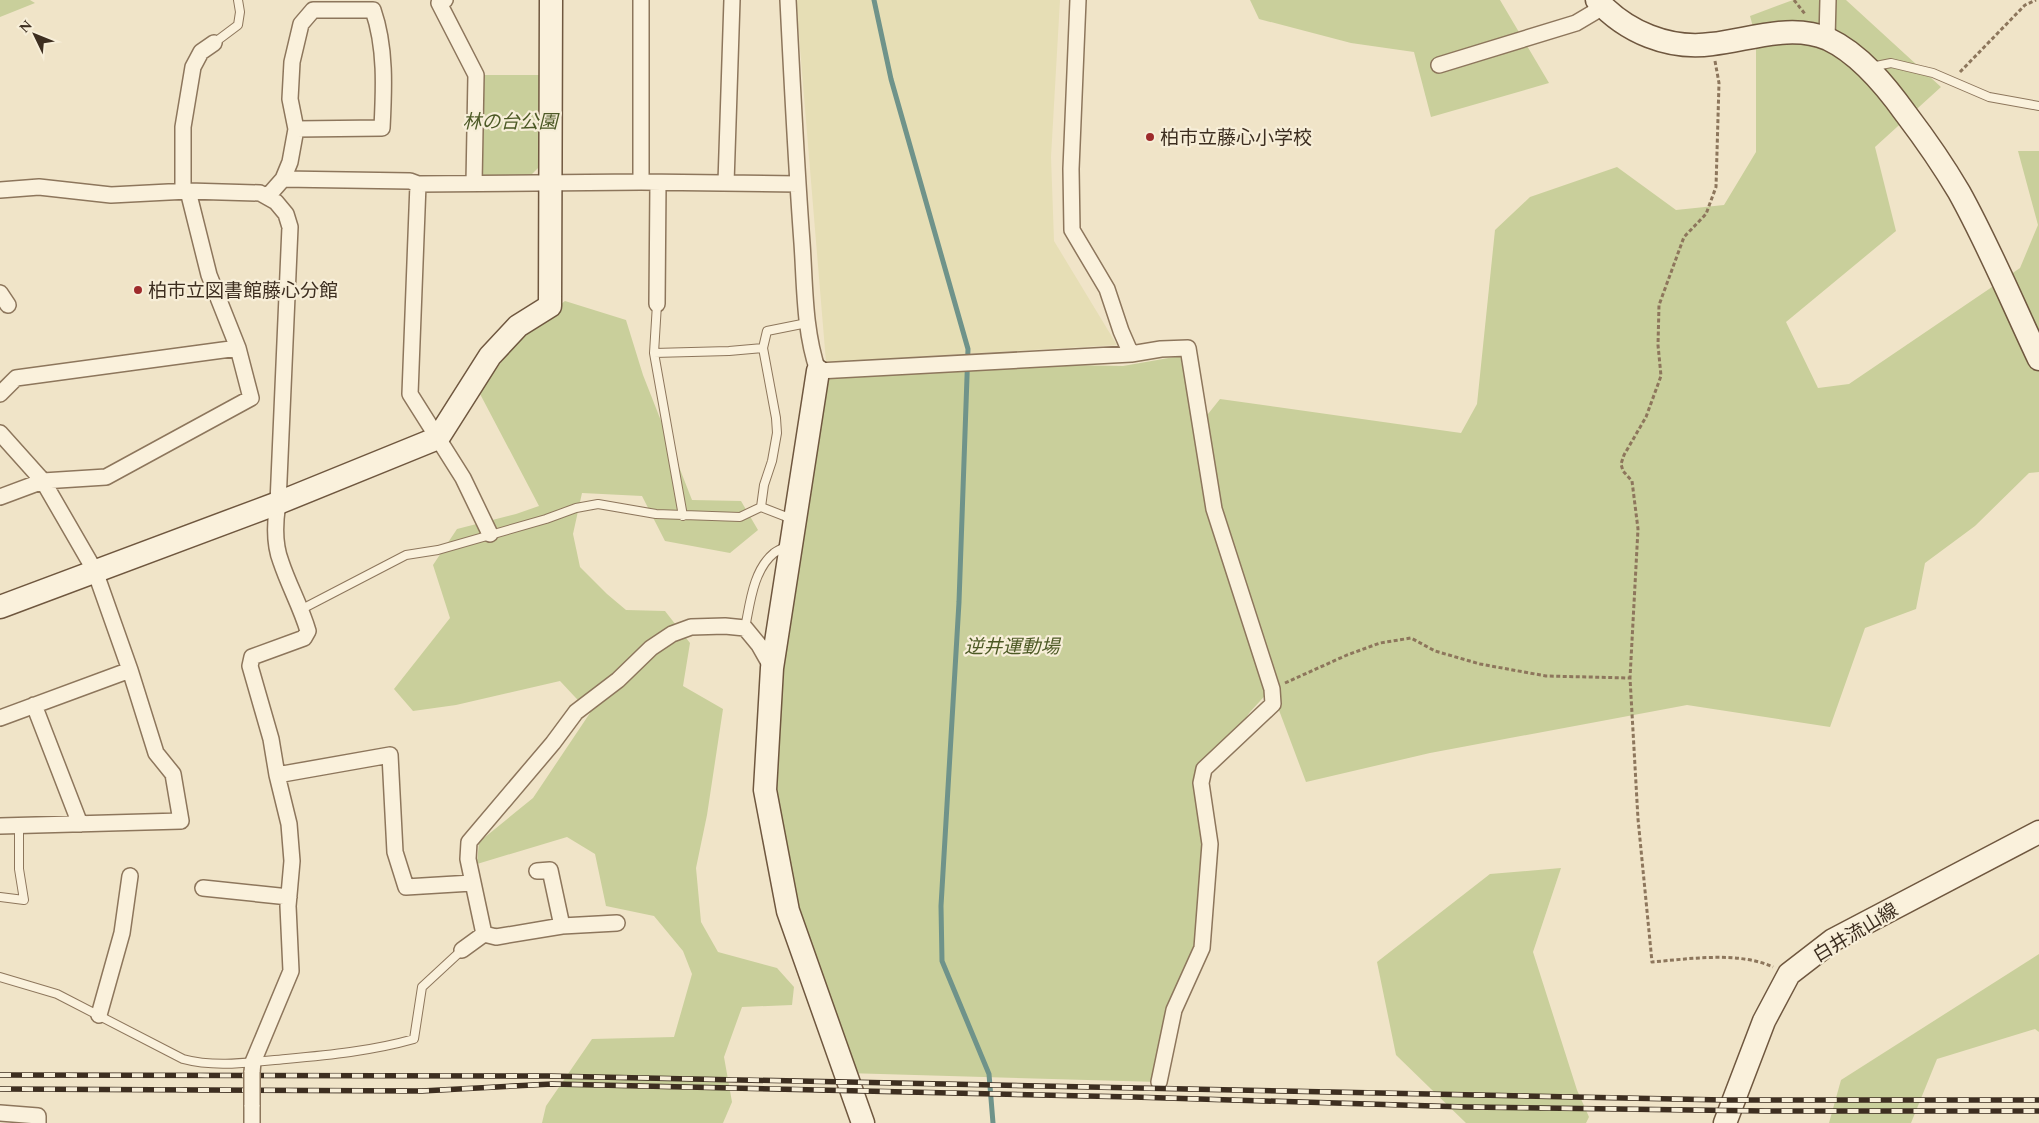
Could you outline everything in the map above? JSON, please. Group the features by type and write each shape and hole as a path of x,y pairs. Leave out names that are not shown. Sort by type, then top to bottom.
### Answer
{"street":[{"path":"445,0 439,3 476,75 474,183"},
{"path":"0,607 278,503 438,438 490,356 518,326 550,306 551,0"},
{"path":"641,0 641,182"},
{"path":"726,184 732,0"},
{"path":"788,0 807,324 812,353 818,370 772,668 764,790 786,902 863,1123"},
{"path":"1078,0 1071,169 1072,230 1107,289 1131,354"},
{"path":"1827,39 1828,0"},
{"path":"1439,65 1576,23 1600,3 1632,29 1658,40 1698,45 1778,33 1804,34 1827,39 1851,54 1890,92 1942,164 1981,234 2039,359"},
{"path":"268,196 283,179 290,162 296,129 290,99 292,62 301,24 313,10 373,10 378,22 382,46 382,128 296,129"},
{"path":"0,497 43,481 106,477 251,398 238,348 209,274 186,191 183,127 193,68 201,52 214,43"},
{"path":"283,179 410,181 418,184 641,182 798,184"},
{"path":"657,304 658,183"},
{"path":"418,184 410,394 463,478 490,534"},
{"path":"0,190 39,187 111,195 186,191 260,193 276,202 286,214 290,227 278,503 275,522 280,560 302,610 308,631 304,638 252,657 250,666 272,739 277,775 289,824 292,861 289,897 291,970 253,1067 252,1123"},
{"path":"0,394 16,378 238,348"},
{"path":"818,370 1131,354 1161,349 1188,348 1214,509 1272,689 1273,704 1204,769 1201,783 1210,844 1202,948 1174,1010 1158,1082"},
{"path":"0,433 43,481 96,572 156,753 172,774 181,821 0,826"},
{"path":"484,934 468,859 469,842 553,743 576,712 618,680 651,648 672,634 691,627 725,626 745,628 759,645 772,668"},
{"path":"0,718 130,670"},
{"path":"34,706 80,824"},
{"path":"277,775 390,755 395,852 406,887 472,883"},
{"name":"白井流山線","path":"1725,1123 1764,1021 1789,974 1833,940 2039,832"},
{"path":"538,871 550,870 562,926"},
{"path":"98,1015 122,933 130,876"},
{"path":"203,888 289,897"},
{"path":"462,950 484,934 496,936 562,926 617,923"},
{"path":"0,1112 38,1116 38,1123"}],"lane":[{"path":"214,43 238,25 240,12 238,0"},
{"path":"1866,68 1891,63 1933,74 1989,97 2039,106"},
{"path":"657,304 654,352 684,516"},
{"path":"761,507 764,485 772,461 777,433 763,348 767,331 807,324"},
{"path":"654,352 729,351 763,348"},
{"path":"302,610 406,555 438,550 546,519 576,508 598,504 656,514 740,517 761,507 795,520"},
{"path":"745,628 752,593 763,566 774,552 791,544"},
{"path":"0,897 24,900 19,870 19,826"},
{"path":"0,977 57,994 183,1059 201,1064 253,1067 364,1051 414,1039 422,987 462,950"}],"path":[{"path":"1951,81 2025,5 2036,0"},
{"path":"1712,44 1719,83 1716,187 1706,214 1684,237 1659,306 1658,345 1661,376 1646,416 1621,464 1623,471 1632,481 1638,529 1630,678 1638,819 1652,962 1719,957 1765,964 1789,974"},
{"path":"1272,689 1346,655 1380,643 1411,638 1435,651 1471,661 1546,676 1630,678"}],"shaded area":[{"path":"796,0 1060,0 1051,157 1054,241 1117,345 826,362"}],"green space":[{"path":"0,0 30,0 35,3 0,17"},
{"path":"1250,0 1500,0 1549,83 1431,117 1414,52 1351,43 1259,19"},
{"name":"逆井運動場","path":"1793,0 1846,0 1941,87 1875,147 1896,231 1786,322 1818,388 1849,384 2020,268 2038,225 2018,151 2039,151 2039,472 2029,473 1975,526 1925,563 1916,609 1865,628 1830,727 1687,705 1430,753 1306,782 1271,689 1250,712 1201,783 1210,844 1202,948 1159,1082 846,1073 765,790 818,371 948,363 1123,366 1180,356 1196,429 1220,399 1461,433 1477,404 1495,230 1530,197 1617,167 1676,210 1724,205 1756,152 1756,38 1750,16"},
{"name":"林の台公園","path":"479,75 539,75 539,167 530,176 481,176"},
{"path":"565,301 626,320 643,375 692,500 741,501 758,530 730,553 665,541 642,496 582,493 573,534 580,567 626,610 665,611 690,643 683,686 723,709 707,815 696,868 701,922 718,952 777,968 794,987 792,1005 742,1007 724,1057 732,1102 723,1123 542,1123 546,1106 592,1039 674,1037 692,974 683,951 654,916 606,906 595,854 567,837 477,864 479,842 533,798 590,713 560,681 456,705 413,711 394,689 450,618 433,565 457,529 539,506 479,392 522,334"},
{"path":"1561,868 1533,952 1577,1090 1589,1117 1586,1123 1466,1123 1396,1055 1377,962 1490,874"},
{"path":"2039,954 2039,1032 2035,1029 1937,1059 1911,1123 1829,1123 1841,1080"}],"waterway":[{"path":"874,0 891,79 968,349 959,602 941,906 942,961 989,1074 993,1123"}],"railway":[{"path":"0,1075 548,1076 1724,1100 2039,1100"},
{"path":"0,1089 422,1091 552,1084 1133,1097 1466,1107 1765,1111 2039,1111"}],"place":[{"name":"柏市立藤心小学校","path":"1150,137"},
{"name":"柏市立図書館藤心分館","path":"138,290"}]}
